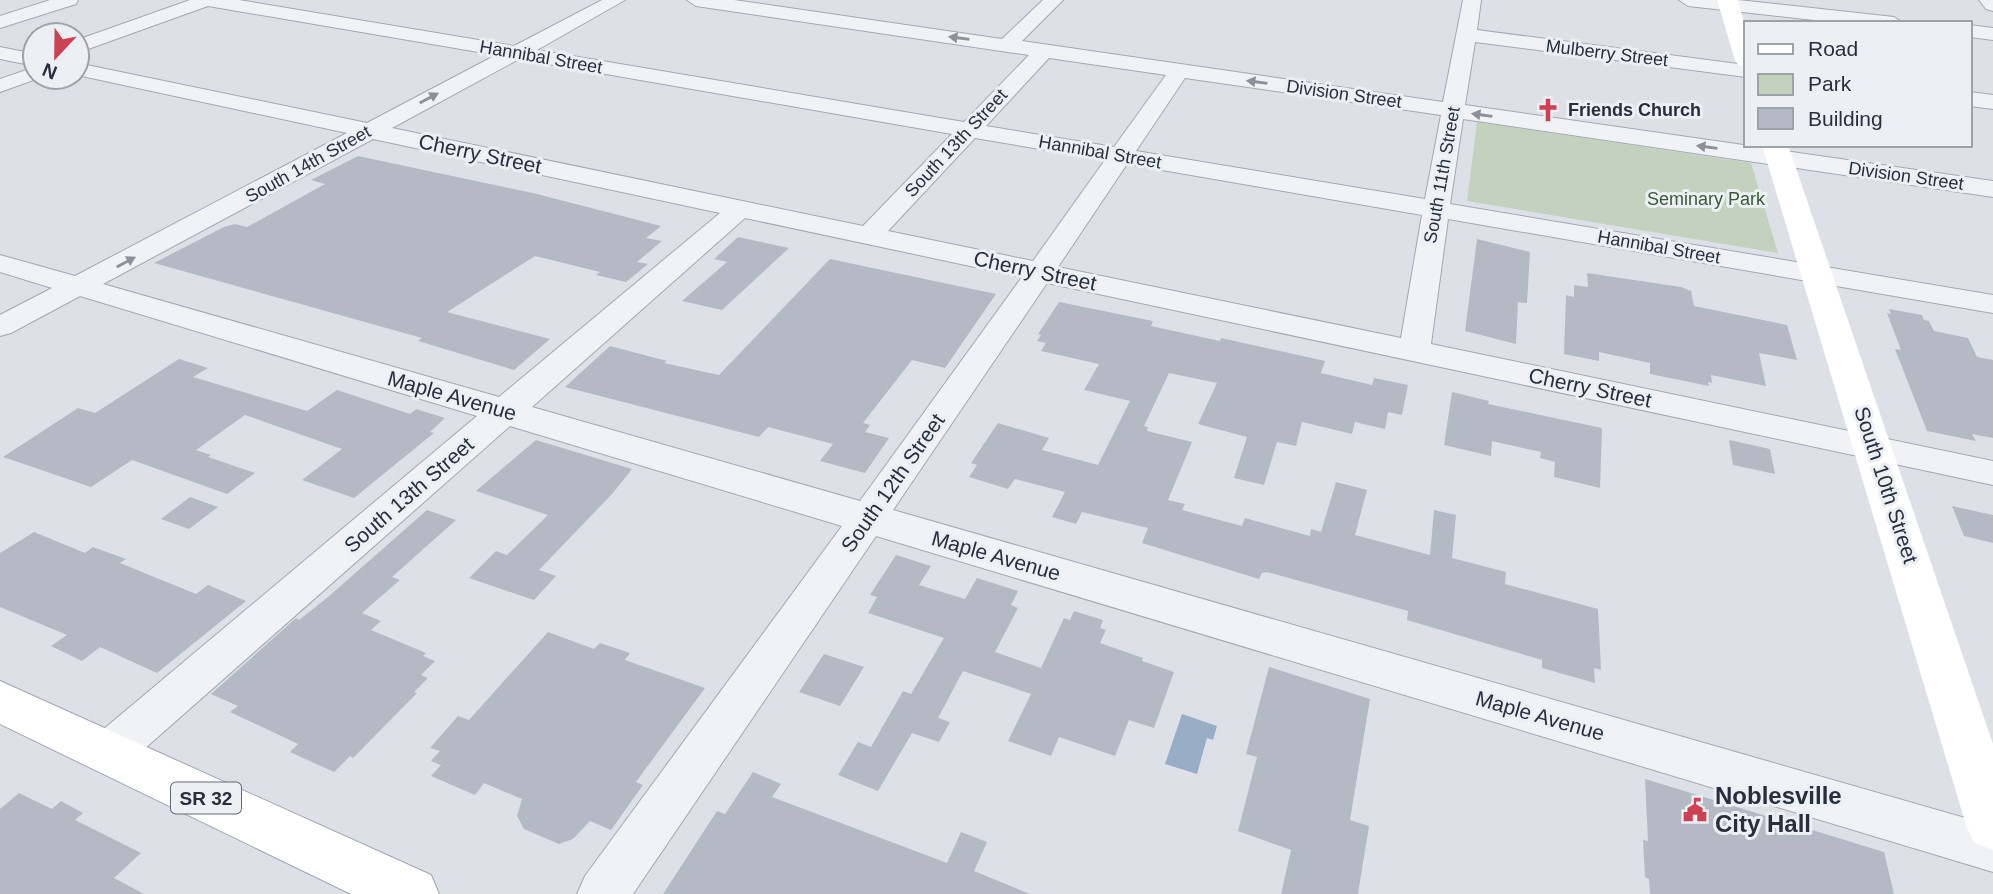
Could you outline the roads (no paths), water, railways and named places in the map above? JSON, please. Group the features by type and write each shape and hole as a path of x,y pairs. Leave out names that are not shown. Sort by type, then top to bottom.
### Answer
{"main road":[{"path":"1728,2 1744,54"},
{"name":"South 10th Street","path":"1777,151 1993,825"},
{"name":"SR 32","path":"0,701 411,894"}],"street":[{"path":"0,22 69,0"},
{"path":"91,42 207,0"},
{"name":"Hannibal Street","path":"207,0 1993,304"},
{"name":"South 14th Street","path":"0,327 616,0"},
{"name":"Division Street","path":"696,0 1453,110 1744,147"},
{"path":"1007,46 1054,0"},
{"name":"South 11th Street","path":"1414,351 1472,0"},
{"path":"1688,0 1728,2 1878,21"},
{"path":"1989,0 1993,5"},
{"path":"1972,31 1993,34"},
{"name":"Mulberry Street","path":"1467,35 1744,71"},
{"name":"South 13th Street","path":"869,236 1044,51"},
{"path":"0,53 21,57"},
{"name":"South 12th Street","path":"603,894 1042,272 1181,70"},
{"name":"Cherry Street","path":"91,72 1993,473"},
{"path":"0,86 21,78"},
{"path":"1972,99 1993,102"},
{"name":"Division Street","path":"1745,147 1993,189"},
{"name":"South 13th Street","path":"108,752 740,209"},
{"name":"Maple Avenue","path":"0,263 1993,849"}],"water":[{"path":"1182,714 1217,726 1213,740 1207,738 1197,774 1165,764"}],"place":[{"name":"Friends Church","path":"1548,110"},
{"name":"Noblesville City Hall","path":"1695,810"}],"park label":[{"name":"Seminary Park","path":"1706,199"}]}
